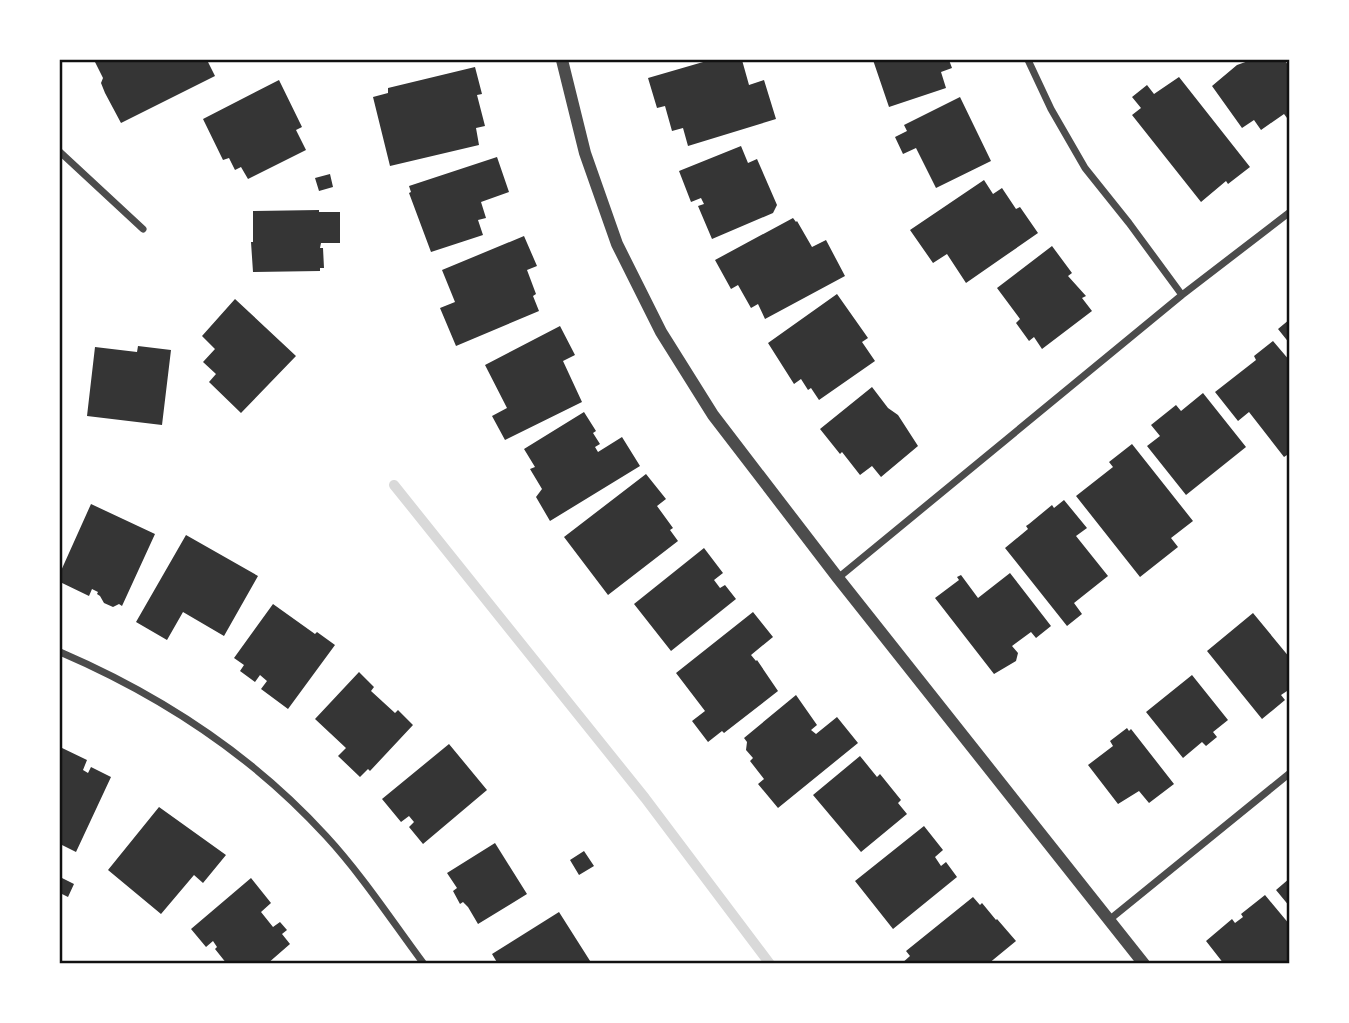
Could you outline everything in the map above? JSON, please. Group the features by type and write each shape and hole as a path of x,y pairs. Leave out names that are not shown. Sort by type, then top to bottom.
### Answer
{"street":[{"path":"562,60 585,153 617,244 661,332 713,415 838,578 1144,964"},
{"path":"1028,60 1051,109 1085,168 1182,295"},
{"path":"60,152 143,229"},
{"path":"838,578 1182,295 1290,212"},
{"path":"60,652 100,670 188,719 259,770 327,836 424,964"},
{"path":"1109,920 1290,773"}],"building":[{"path":"94,60 207,60 215,76 121,123 105,93 101,83 103,78"},
{"path":"710,60 742,60 749,85 764,80 776,119 688,146 683,128 672,131 665,106 657,108 648,78"},
{"path":"873,60 949,60 952,68 941,72 946,88 889,107"},
{"path":"1251,60 1284,60 1290,67 1290,117 1287,118 1284,114 1261,130 1254,120 1242,128 1212,86 1237,65"},
{"path":"475,67 482,94 477,95 485,126 476,128 479,145 390,166 373,97 388,93 388,88"},
{"path":"1179,77 1250,167 1228,184 1226,181 1201,202 1132,115 1141,108 1132,97 1147,85 1154,94"},
{"path":"279,80 302,127 296,130 306,150 248,179 241,167 235,170 229,158 223,160 203,119"},
{"path":"960,97 991,161 936,188 916,148 903,154 895,137 907,131 904,125"},
{"path":"741,146 748,163 757,159 777,205 773,213 712,239 698,206 704,204 701,198 691,202 679,171"},
{"path":"497,157 509,192 481,202 486,218 478,220 483,235 431,252 409,193 409,186"},
{"path":"330,174 333,187 319,191 315,178"},
{"path":"984,180 993,194 1002,188 1016,209 1020,207 1038,233 966,283 947,254 933,263 910,230"},
{"path":"253,211 340,212 340,243 321,243 324,268 320,268 320,271 253,272"},
{"path":"793,218 812,247 826,240 845,276 765,319 758,304 751,308 738,285 731,289 715,260"},
{"path":"524,236 537,266 527,270 539,311 456,346 440,308 455,302 442,270"},
{"path":"1052,246 1072,273 1068,276 1086,296 1082,298 1092,311 1042,349 1034,337 1029,341 1016,323 1020,319 997,288"},
{"path":"837,294 868,338 862,342 875,361 819,400 801,379 794,384 768,343"},
{"path":"235,299 296,356 241,413 209,382 216,374 203,362 215,349 202,336"},
{"path":"1290,319 1290,344 1278,329"},
{"path":"560,326 575,355 563,361 582,402 505,440 492,416 507,408 485,365"},
{"path":"1273,341 1290,361 1290,453 1284,457 1249,412 1238,421 1215,392 1256,360 1254,356"},
{"path":"138,346 171,350 162,425 87,416 95,347 137,352"},
{"path":"872,387 888,408 898,415 918,446 881,477 872,466 860,475 820,429"},
{"path":"1203,393 1246,447 1186,495 1147,446 1160,436 1151,425 1176,405 1181,411"},
{"path":"584,412 596,431 593,433 600,444 595,447 598,452 622,437 640,466 550,521 536,497 542,489 530,469 535,467 524,449"},
{"path":"1132,444 1193,521 1171,538 1178,547 1140,577 1076,496 1113,467 1109,462"},
{"path":"646,474 666,499 657,506 673,528 670,530 678,541 608,595 564,537"},
{"path":"1064,500 1087,528 1076,536 1108,576 1074,603 1082,614 1067,626 1005,548 1028,529 1026,526 1052,505 1054,508"},
{"path":"91,504 155,534 122,606 119,604 113,607 104,603 98,592 92,589 89,596 60,582 60,573"},
{"path":"186,535 258,576 224,636 183,612 167,640 136,622"},
{"path":"704,548 723,573 714,580 720,588 725,585 736,599 671,651 634,604"},
{"path":"1010,573 1051,626 1036,638 1031,632 1012,646 1018,653 1016,661 994,674 935,598 959,580 957,577 961,575 978,598"},
{"path":"273,604 335,645 288,709 261,689 267,681 260,675 255,682 240,671 244,665 234,658"},
{"path":"753,612 773,637 751,655 778,691 724,733 722,731 708,742 692,721 705,711 676,673"},
{"path":"1253,613 1290,658 1290,689 1281,695 1285,700 1262,719 1207,651"},
{"path":"359,672 374,687 371,691 395,713 398,710 413,725 370,771 368,769 360,777 338,756 346,748 315,719"},
{"path":"1192,675 1228,720 1213,732 1217,737 1206,746 1202,742 1183,758 1146,712"},
{"path":"796,695 817,725 811,730 816,734 837,717 858,743 778,808 758,784 764,779 750,761 753,758 746,750 747,742 744,738"},
{"path":"1127,728 1129,731 1131,729 1174,784 1149,803 1139,791 1118,804 1088,765 1113,746 1110,741"},
{"path":"449,744 487,790 423,844 409,827 414,822 409,816 401,822 382,799"},
{"path":"60,747 87,760 83,770 88,773 91,767 111,777 76,852 60,844"},
{"path":"860,756 877,777 880,774 901,800 898,803 907,814 861,852 813,795"},
{"path":"159,807 226,855 203,883 194,875 161,914 108,870"},
{"path":"924,826 943,850 935,857 941,866 946,862 957,877 893,929 855,881"},
{"path":"495,843 527,894 478,924 468,907 463,902 460,904 453,891 457,888 447,873"},
{"path":"584,851 594,866 579,875 570,860"},
{"path":"60,877 74,884 68,897 60,893"},
{"path":"251,878 271,903 261,912 273,927 280,922 287,930 282,934 290,944 267,964 227,964 215,949 217,947 213,941 206,947 191,929"},
{"path":"1290,878 1290,907 1276,890"},
{"path":"1265,895 1290,925 1290,964 1224,964 1206,941 1232,919 1235,923 1243,917 1241,914"},
{"path":"973,897 980,905 982,903 1016,941 988,964 901,964 910,956 906,951"},
{"path":"559,912 592,964 498,964 492,954"}],"waterway":[{"path":"394,485 645,798 770,964"}]}
